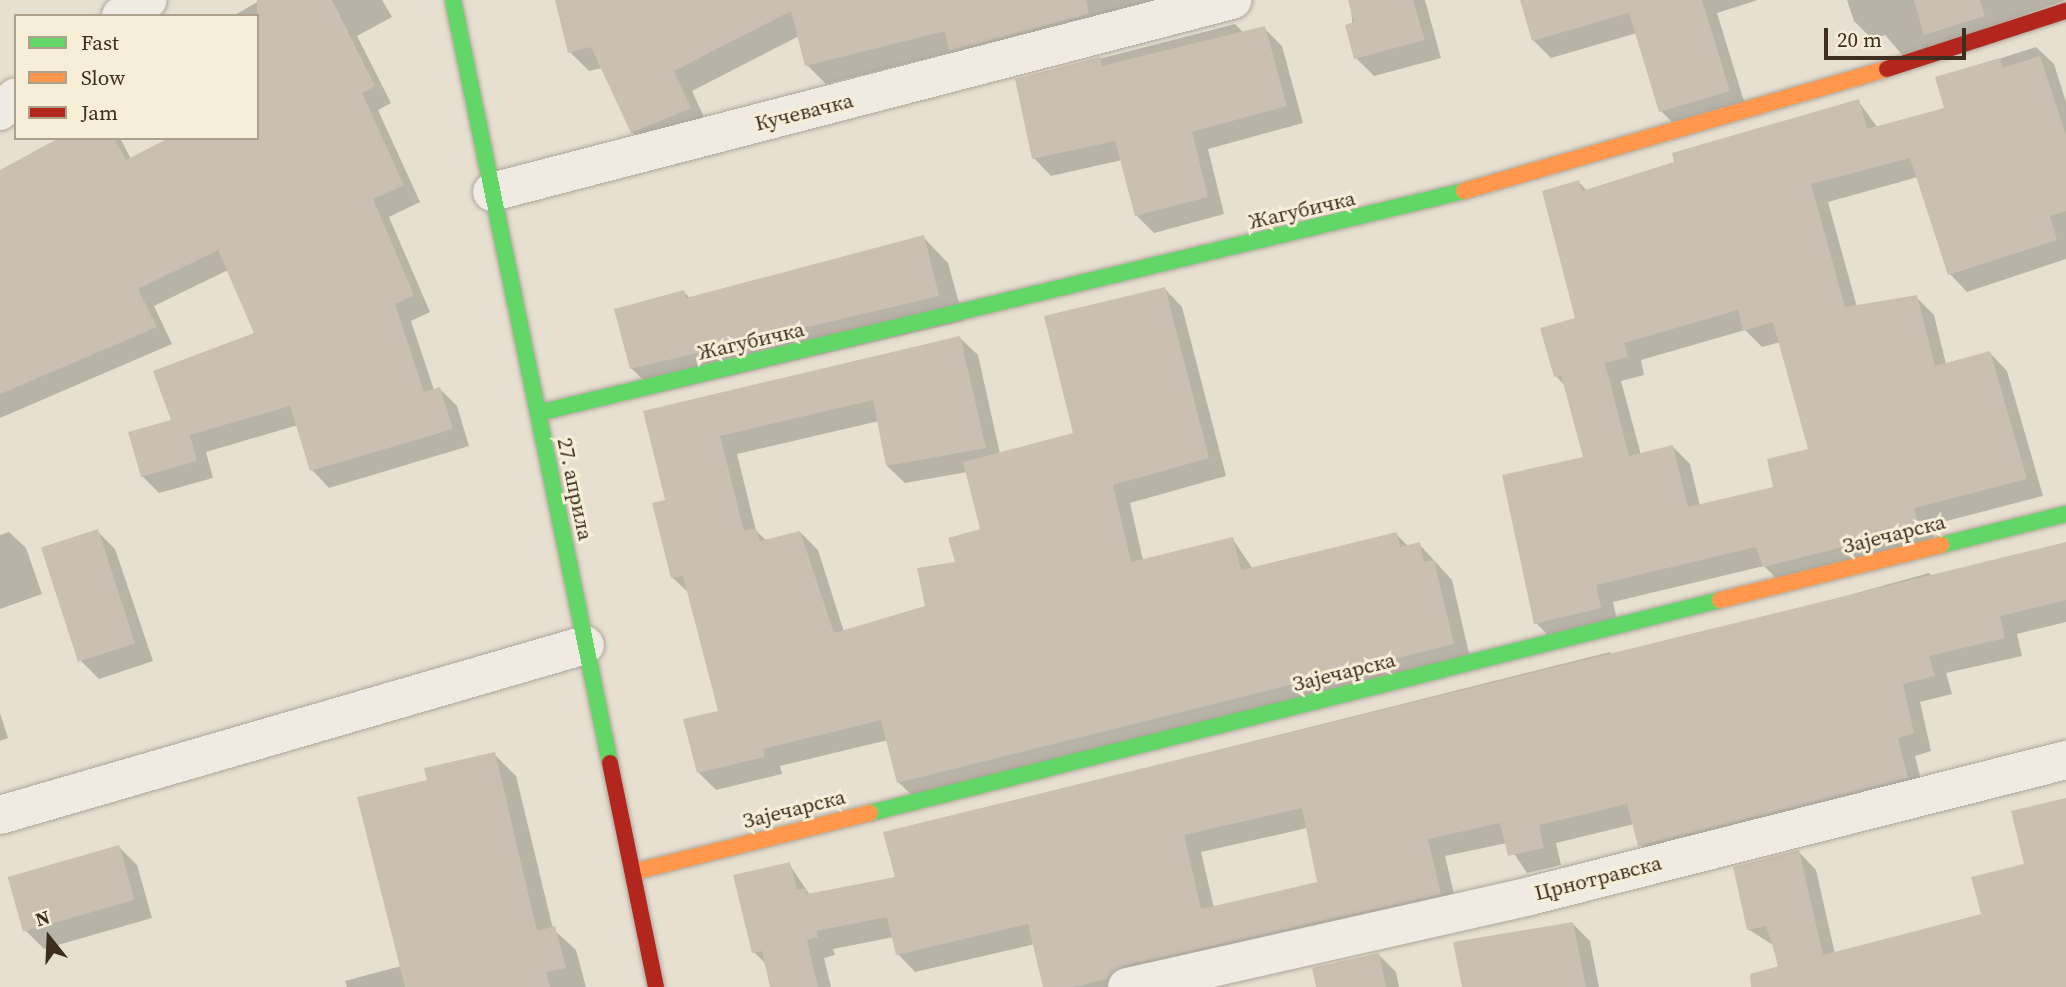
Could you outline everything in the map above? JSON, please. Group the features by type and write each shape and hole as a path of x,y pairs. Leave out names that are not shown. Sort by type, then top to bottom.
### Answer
{"street":[{"path":"124,14 148,0"},
{"name":"27. априла","path":"453,0 656,987"},
{"name":"Кучевачка","path":"492,192 1112,16 1232,0"},
{"name":"Жагубичка","path":"538,413 1400,209 1979,42 2066,10"},
{"path":"0,111 14,99"},
{"name":"Зајечарска","path":"633,872 2066,514"},
{"path":"0,816 585,645"},
{"name":"Црнотравска","path":"1127,987 1530,896 2066,760"}],"building":[{"path":"257,0 332,0 375,86 362,93 404,185 373,199 414,295 395,304 424,392 440,387 453,429 310,471 290,406 190,435 197,461 141,477 128,432 171,420 153,371 254,333 218,250 138,289 157,327 0,394 0,170 55,140 115,140 126,160 165,140 259,140"},
{"path":"555,0 1086,0 1089,14 949,51 945,31 805,66 791,11 674,71 691,108 631,133 591,47 568,53"},
{"path":"1348,0 1413,0 1425,40 1354,59 1345,25 1354,22"},
{"path":"1520,0 1702,0 1730,91 1659,112 1629,13 1532,41"},
{"path":"1914,0 1980,0 1985,16 1924,35"},
{"path":"1265,26 1287,106 1192,132 1208,197 1135,216 1115,141 1032,159 1015,79 1100,57 1102,66"},
{"path":"2040,56 2066,135 2066,211 2050,216 2057,240 1948,275 1910,158 1811,184 1845,307 1917,295 1935,366 1990,351 2027,479 1914,508 1919,528 1763,567 1756,547 1596,585 1601,608 1534,624 1502,475 1583,457 1561,375 1554,377 1540,328 1575,318 1542,191 1579,180 1582,191 1674,162 1672,153 1859,99 1867,129 1944,108 1935,77 2000,58 2003,68","holes":["1738,310 1743,331 1773,322 1808,449 1767,459 1773,487 1688,507 1673,445 1629,456 1605,363 1628,357 1624,343"]},
{"path":"924,235 939,296 630,369 614,309 684,290 686,298"},
{"path":"1165,287 1209,458 1113,485 1131,562 1233,537 1241,570 1397,532 1400,547 1420,542 1424,562 1434,560 1454,644 897,783 881,720 763,749 765,757 697,773 683,719 718,711 683,576 671,578 652,503 665,500 643,411 960,336 986,448 886,466 873,400 720,436 744,531 756,528 760,541 800,531 834,633 925,606 917,568 955,562 948,538 980,529 963,462 1073,433 1044,316"},
{"path":"98,529 135,643 78,662 41,548"},
{"path":"2066,542 2066,600 2000,616 2005,638 1929,656 1935,676 1903,684 1914,733 1898,738 1908,778 1638,846 1627,804 1539,825 1544,848 1508,856 1500,823 1428,839 1441,894 1122,966 1107,979 1073,987 1043,987 1028,924 896,955 887,917 816,931 818,937 807,940 818,987 770,987 762,951 752,953 733,875 790,862 797,890 806,888 807,894 895,877 883,832","holes":["1302,808 1317,882 1201,909 1184,835"]},
{"path":"495,752 537,931 555,926 566,968 546,972 550,987 405,987 357,797 427,780 424,768"},
{"path":"2066,798 2066,987 1751,987 1750,974 1779,966 1766,926 1747,930 1733,867 1799,850 1823,955 1981,914 1971,877 2024,864 2011,811"},
{"path":"119,845 135,900 23,932 7,877"},
{"path":"1573,922 1586,987 1462,987 1453,942"},
{"path":"1379,953 1386,987 1316,987 1312,968"}],"traffic: fast":[{"path":"453,0 610,763"},
{"path":"538,413 1464,191"},
{"path":"1941,545 2066,514"},
{"path":"870,813 1720,600"}],"traffic: slow":[{"path":"1464,191 1887,69"},
{"path":"1720,600 1941,545"},
{"path":"633,872 870,813"}],"traffic: jam":[{"path":"1887,69 2066,11"},
{"path":"610,763 656,987"}]}
